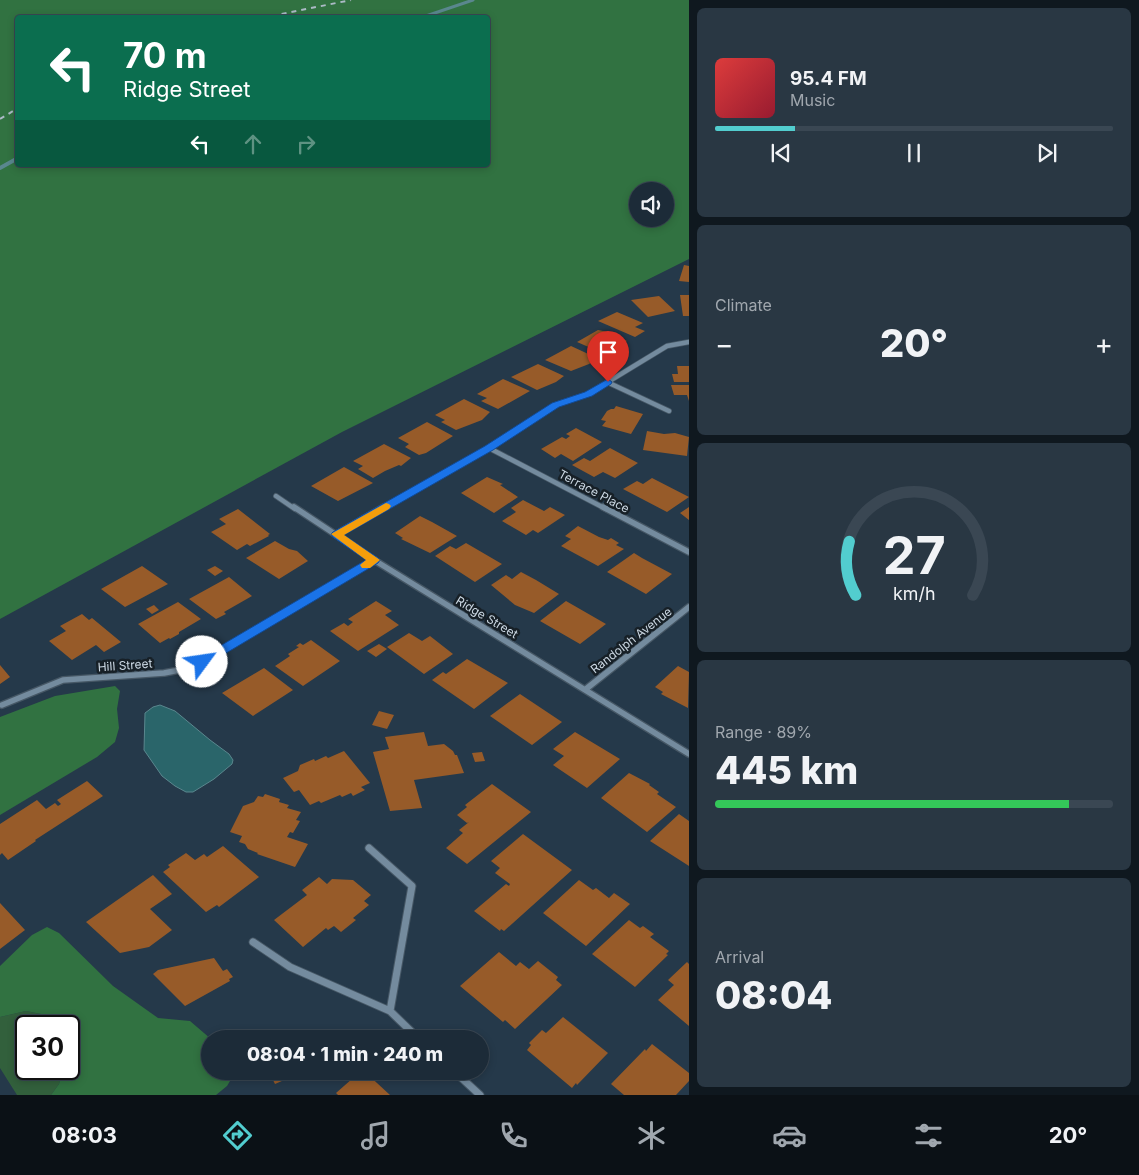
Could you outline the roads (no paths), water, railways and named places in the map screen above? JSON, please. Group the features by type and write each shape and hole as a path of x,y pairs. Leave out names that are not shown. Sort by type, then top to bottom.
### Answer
{"street":[{"path":"336,534 489,448 555,405 588,394 667,346 689,342"},
{"path":"608,382 670,411"},
{"name":"Terrace Place","path":"489,448 689,552"},
{"name":"Ridge Street","path":"276,496 374,560 689,754"},
{"name":"Hill Street","path":"2,705 63,680 164,673 185,669 202,662 374,560"},
{"name":"Randolph Avenue","path":"586,689 689,608"},
{"path":"369,848 412,886 390,1011"},
{"path":"253,942 290,967 390,1011 409,1030"},
{"path":"464,1080 480,1095"}],"waterway":[{"path":"429,15 473,0"},
{"path":"0,168 15,160"}],"railway":[{"path":"277,15 351,0"},
{"path":"0,119 15,110"}]}
